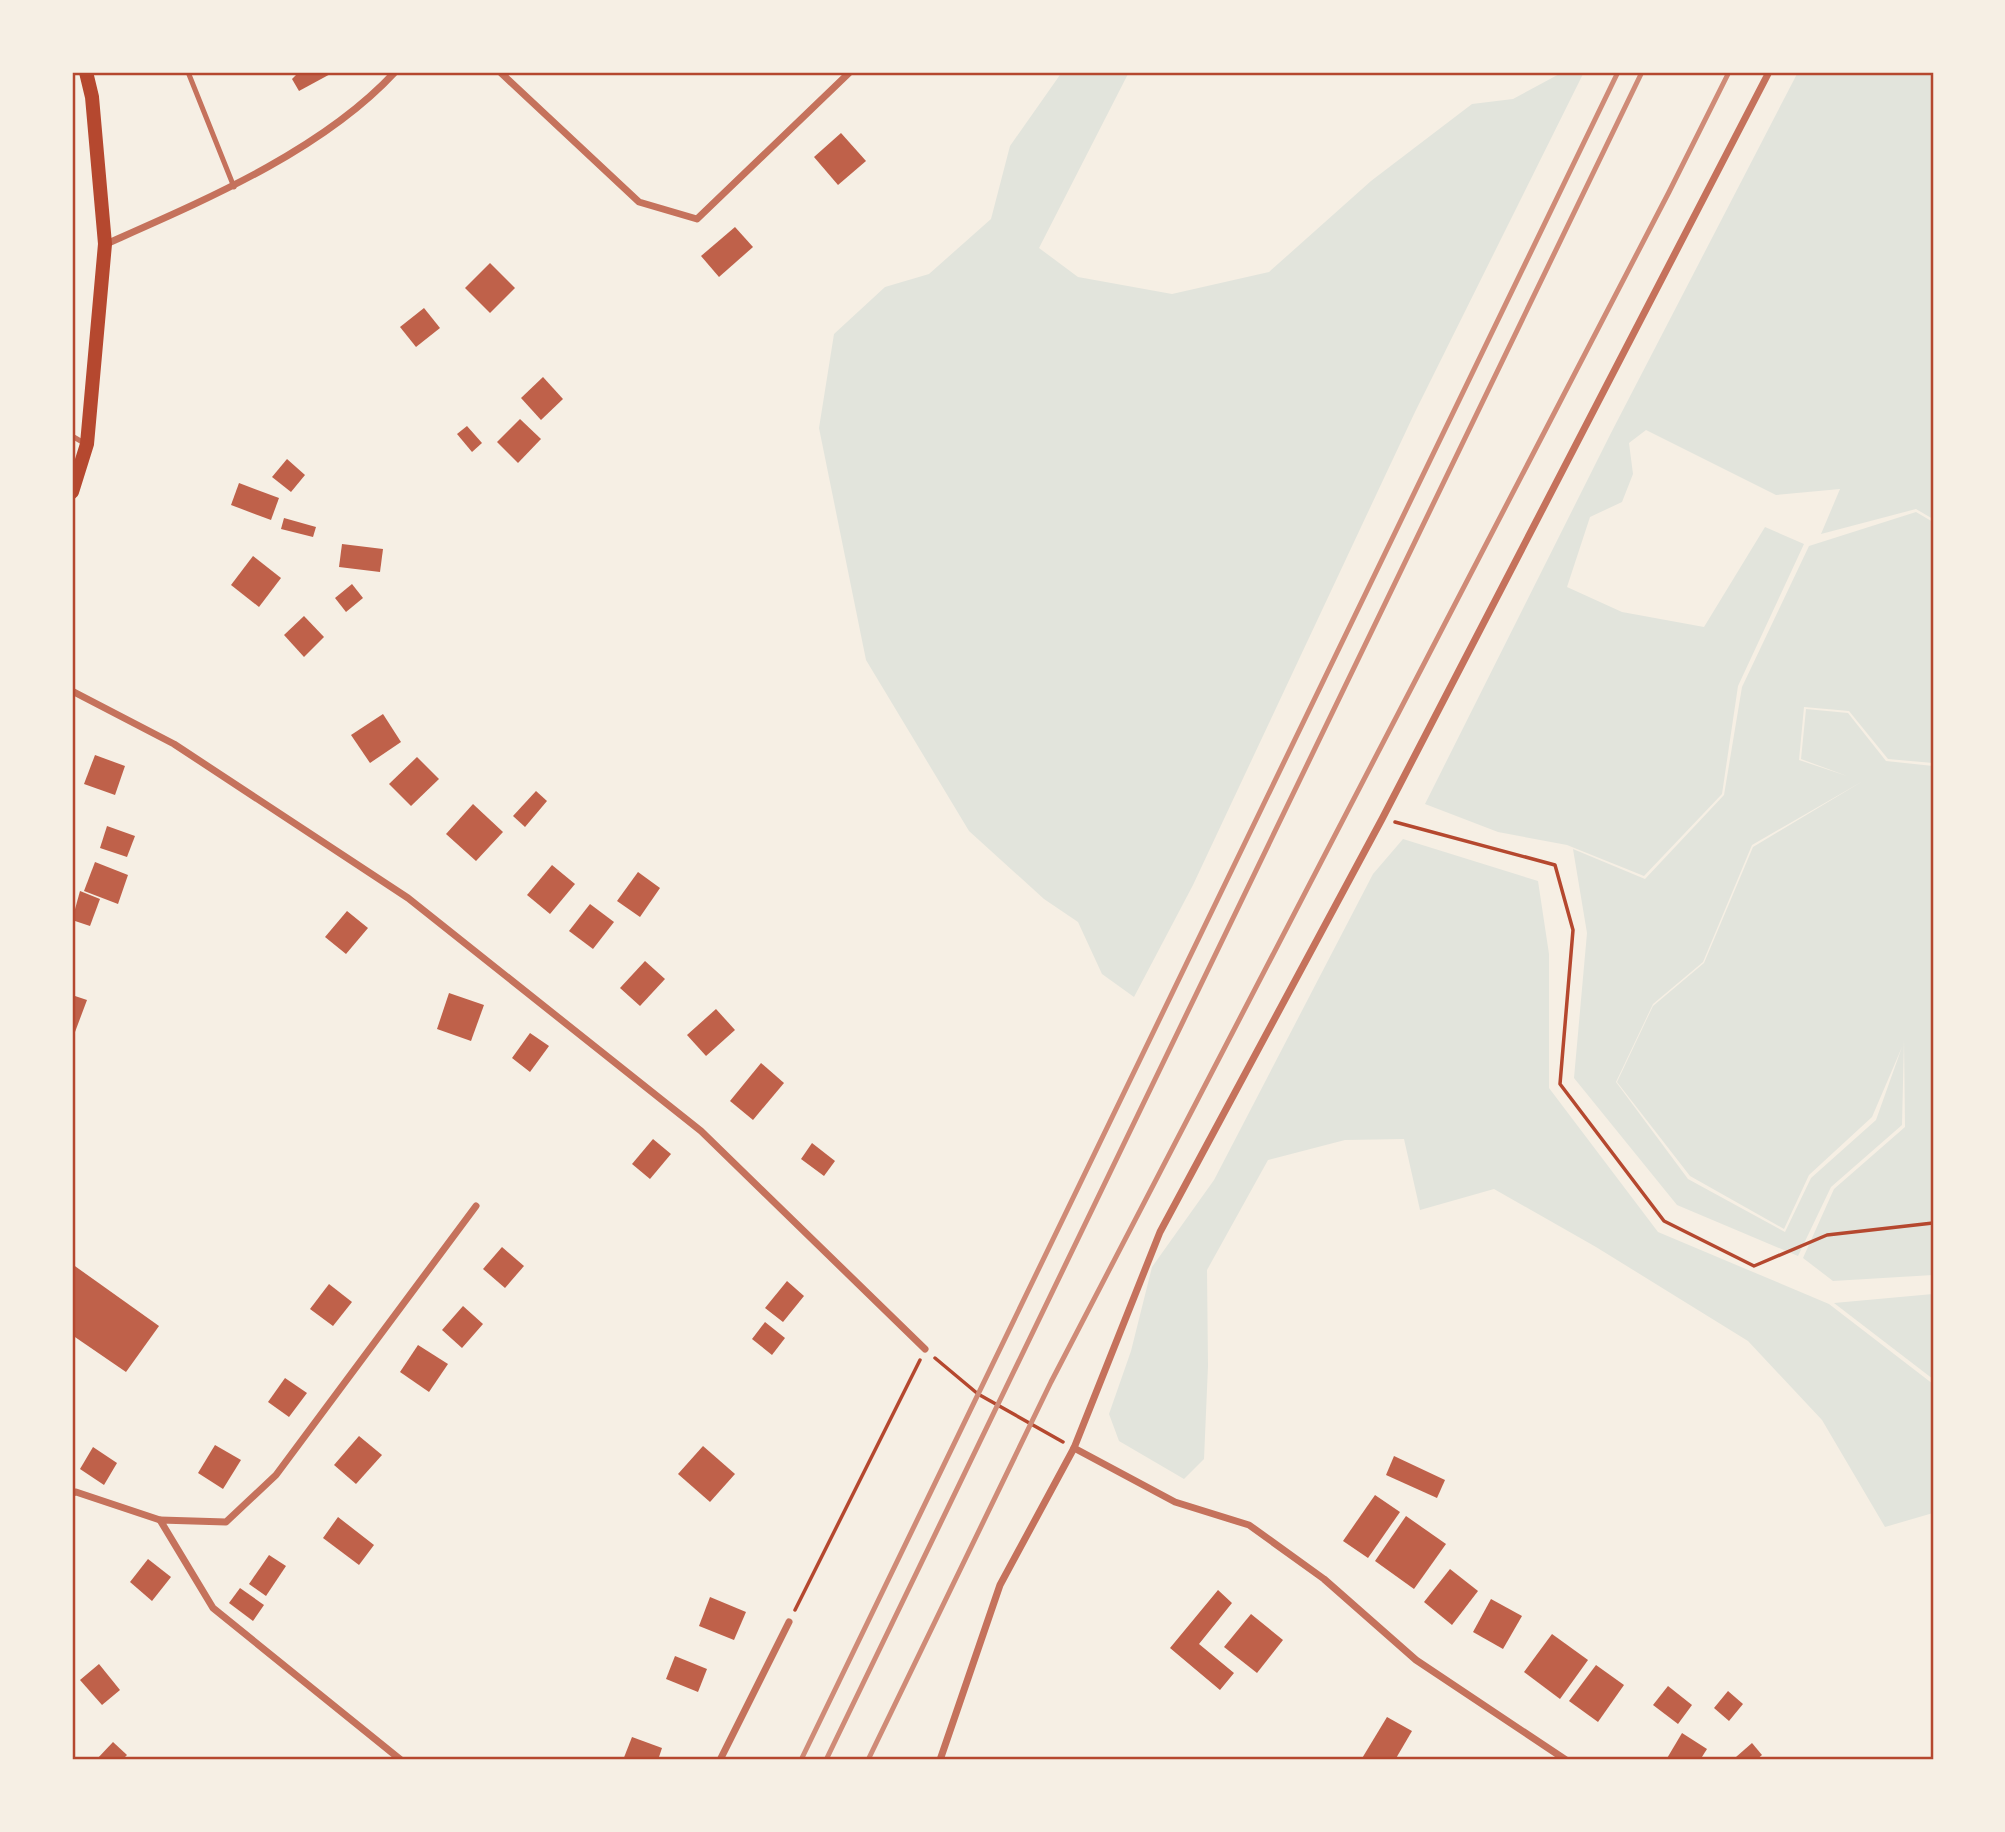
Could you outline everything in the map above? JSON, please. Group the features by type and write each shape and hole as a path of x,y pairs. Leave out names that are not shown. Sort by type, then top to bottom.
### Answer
{"main road":[{"path":"72,492 87,444 105,244 92,97 86,72"}],"street":[{"path":"105,244 234,187 306,143 379,89 395,72"},
{"path":"500,72 639,202 697,219 850,72"},
{"path":"940,1760 1000,1585 1074,1448 1160,1233 1382,819 1769,72"},
{"path":"72,691 174,744 408,898 701,1131 925,1349"},
{"path":"72,1493 76,1492 160,1520 226,1522 276,1475 476,1206"},
{"path":"1074,1448 1175,1502 1250,1525 1324,1579 1416,1660 1566,1760"},
{"path":"160,1520 213,1608 401,1760"},
{"path":"720,1760 789,1622"}],"lane":[{"path":"188,72 234,187"},
{"path":"72,436 87,444"}],"path":[{"path":"1382,819 1555,865 1573,930 1560,1084 1664,1221 1754,1266 1827,1235 1933,1223"},
{"path":"789,1622 925,1349 978,1394 1074,1448"}],"shaded area":[{"path":"1062,72 1129,72 1039,248 1078,277 1172,294 1269,272 1371,181 1472,104 1513,99 1563,72 1584,72 1415,412 1193,885 1134,997 1102,974 1078,922 1044,899 969,831 866,660 819,428 834,334 885,287 929,274 991,219 1010,146"},
{"path":"1798,72 1933,72 1933,519 1916,509 1821,534 1840,489 1776,495 1646,430 1629,443 1633,474 1622,502 1590,517 1567,587 1622,612 1704,627 1765,527 1804,544 1738,686 1722,794 1644,876 1567,845 1498,832 1425,804 1611,433"},
{"path":"1916,512 1933,522 1933,763 1888,759 1849,711 1804,707 1799,760 1847,776 1801,759 1806,709 1848,713 1886,761 1933,766 1933,1275 1833,1281 1803,1258 1834,1189 1905,1127 1904,1040 1902,1125 1831,1187 1798,1256 1677,1205 1574,1078 1587,933 1573,849 1645,879 1724,795 1742,687 1809,546","holes":["1863,781 1753,847 1704,963 1653,1006 1617,1082 1690,1176 1784,1229 1809,1175 1872,1117 1902,1047 1876,1120 1811,1178 1785,1232 1688,1179 1616,1082 1653,1004 1703,962 1752,845"]},
{"path":"1403,839 1538,881 1549,954 1549,1088 1658,1232 1829,1304 1933,1384 1933,1513 1885,1527 1822,1420 1748,1341 1596,1247 1494,1189 1420,1210 1404,1139 1345,1140 1268,1160 1207,1270 1208,1366 1204,1459 1184,1479 1119,1441 1109,1414 1131,1351 1152,1267 1214,1180 1373,874"},
{"path":"1933,1294 1933,1379 1834,1303"}],"building":[{"path":"299,72 334,72 299,91 292,79"},
{"path":"841,133 866,161 838,185 814,157"},
{"path":"735,227 753,247 719,277 701,256"},
{"path":"490,263 515,288 490,313 465,288"},
{"path":"424,308 440,328 416,347 400,327"},
{"path":"543,377 563,399 541,420 521,398"},
{"path":"520,419 541,439 518,463 497,442"},
{"path":"467,426 482,443 472,452 457,434"},
{"path":"287,459 305,475 291,492 272,477"},
{"path":"239,483 279,498 271,520 231,505"},
{"path":"284,518 316,527 313,537 281,529"},
{"path":"342,544 383,549 380,572 339,567"},
{"path":"253,556 281,578 259,607 231,585"},
{"path":"352,584 363,598 346,612 335,598"},
{"path":"304,616 324,637 304,657 284,635"},
{"path":"383,714 401,742 370,763 351,735"},
{"path":"95,755 125,766 115,795 84,784"},
{"path":"417,757 439,779 411,806 389,784"},
{"path":"536,791 547,801 525,827 513,816"},
{"path":"473,804 503,832 476,861 446,834"},
{"path":"107,826 135,836 127,857 100,848"},
{"path":"95,862 128,875 118,904 84,891"},
{"path":"552,865 575,884 550,914 527,895"},
{"path":"638,872 660,888 640,917 617,901"},
{"path":"80,891 100,899 90,926 72,920"},
{"path":"590,904 614,922 593,949 569,931"},
{"path":"347,911 368,928 346,954 325,937"},
{"path":"645,961 665,979 640,1006 620,988"},
{"path":"449,993 484,1005 471,1041 437,1029"},
{"path":"72,995 87,1000 72,1040"},
{"path":"716,1009 735,1030 706,1056 687,1035"},
{"path":"530,1033 549,1046 530,1072 512,1058"},
{"path":"761,1063 784,1083 753,1120 730,1101"},
{"path":"653,1139 671,1154 650,1179 632,1164"},
{"path":"812,1143 835,1161 824,1176 801,1159"},
{"path":"502,1247 524,1266 505,1288 483,1269"},
{"path":"72,1264 159,1326 126,1372 72,1335"},
{"path":"787,1281 804,1296 783,1322 765,1308"},
{"path":"329,1284 352,1302 333,1326 310,1309"},
{"path":"463,1306 483,1324 462,1348 442,1330"},
{"path":"765,1322 785,1338 772,1355 752,1339"},
{"path":"418,1345 448,1364 429,1392 400,1372"},
{"path":"285,1378 307,1393 289,1417 268,1402"},
{"path":"359,1436 382,1455 356,1484 334,1465"},
{"path":"215,1445 241,1460 223,1489 198,1473"},
{"path":"703,1446 735,1474 710,1502 678,1474"},
{"path":"93,1447 117,1463 104,1485 80,1469"},
{"path":"1394,1456 1445,1480 1437,1498 1386,1475"},
{"path":"1375,1495 1400,1512 1368,1558 1343,1541"},
{"path":"1406,1516 1446,1544 1414,1589 1375,1561"},
{"path":"338,1517 374,1545 359,1565 323,1538"},
{"path":"269,1555 286,1566 266,1596 249,1584"},
{"path":"148,1559 171,1577 152,1601 130,1582"},
{"path":"1450,1569 1478,1591 1452,1625 1424,1602"},
{"path":"240,1588 264,1605 253,1621 229,1603"},
{"path":"1218,1590 1232,1603 1199,1644 1234,1673 1220,1690 1170,1648"},
{"path":"710,1597 746,1612 734,1640 699,1626"},
{"path":"1491,1599 1522,1616 1503,1649 1473,1632"},
{"path":"1251,1614 1283,1640 1257,1673 1224,1647"},
{"path":"1552,1634 1588,1660 1560,1699 1524,1672"},
{"path":"675,1656 707,1669 698,1692 666,1679"},
{"path":"99,1664 120,1690 102,1705 80,1680"},
{"path":"1596,1665 1624,1685 1598,1722 1569,1701"},
{"path":"1668,1686 1692,1705 1678,1724 1653,1705"},
{"path":"1728,1691 1743,1704 1729,1721 1714,1708"},
{"path":"1387,1717 1412,1731 1395,1760 1361,1760"},
{"path":"1682,1733 1707,1749 1700,1760 1666,1760"},
{"path":"632,1737 662,1748 658,1760 623,1760"},
{"path":"113,1742 127,1755 122,1760 96,1760"},
{"path":"1752,1743 1762,1755 1756,1760 1739,1760 1736,1757"}],"railway":[{"path":"801,1760 1618,72"},
{"path":"826,1760 1642,72"},
{"path":"868,1760 1051,1382 1729,72"}]}
